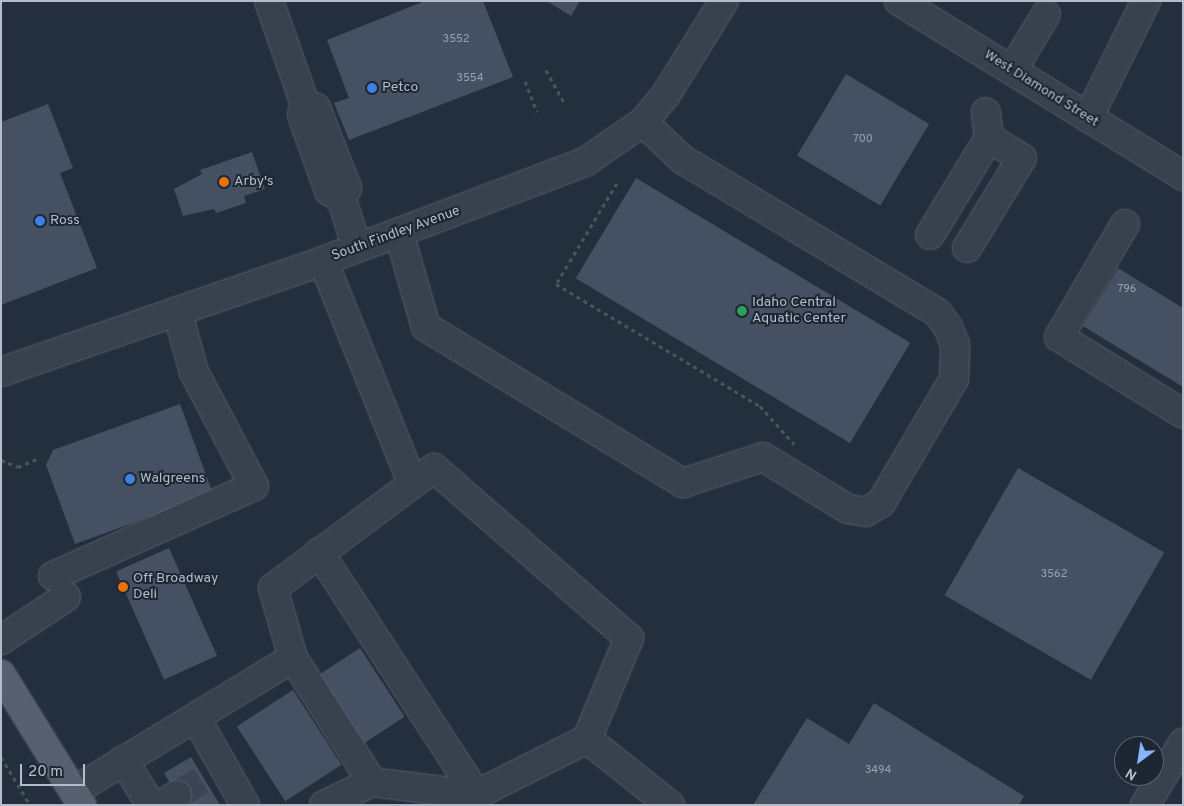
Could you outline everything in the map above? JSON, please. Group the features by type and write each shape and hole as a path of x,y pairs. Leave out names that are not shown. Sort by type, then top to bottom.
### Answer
{"main road":[{"path":"1,674 78,798"}],"street":[{"path":"269,1 305,104 316,108 347,188 341,197 357,248"},
{"name":"South Findley Avenue","path":"1,372 323,261 586,162 643,122 664,96 724,1"},
{"name":"West Diamond Street","path":"899,1 1183,176"},
{"path":"1088,118 1146,1"},
{"path":"1012,71 1046,14"},
{"path":"399,233 426,327 683,483 763,457 848,509 866,512 881,503 954,379 957,362 948,327 938,313 683,160 643,122"},
{"path":"930,235 988,125 1022,158 966,248"},
{"path":"1125,224 1059,337 1183,414"},
{"path":"323,261 412,482"},
{"path":"1,640 59,587 254,486 194,372 177,311"},
{"path":"324,805 372,782 467,801 587,738 629,638 434,468 412,482 273,588 294,658 372,782"},
{"path":"319,552 467,801"},
{"path":"78,798 123,760 294,658"},
{"path":"196,718 214,774 240,803"},
{"path":"587,738 670,805"},
{"path":"1145,805 1183,743"},
{"path":"123,760 151,805"}],"path":[{"path":"546,70 564,102"},
{"path":"525,81 537,112"},
{"path":"617,183 556,284 760,406 794,444"},
{"path":"1,460 18,467 37,459"},
{"path":"1,757 30,805"}],"building":[{"path":"425,1 483,1 513,77 349,140 334,103 349,98 327,40"},
{"path":"547,1 580,1 571,16"},
{"path":"846,74 929,124 880,205 797,155"},
{"name":"Ross","path":"48,104 73,168 60,173 97,268 1,305 1,122"},
{"name":"Arby's","path":"252,152 265,189 244,196 246,203 216,213 214,209 183,216 174,189 202,174 200,170"},
{"name":"Idaho Central Aquatic Center","path":"636,178 910,343 850,443 576,278"},
{"path":"1118,268 1183,308 1183,387 1083,326"},
{"name":"Walgreens","path":"180,404 213,494 75,544 46,465 53,450"},
{"path":"1018,468 1164,552 1091,680 944,595"},
{"path":"169,548 217,656 164,679 116,572"},
{"path":"360,648 405,717 364,743 320,674"},
{"path":"293,690 341,765 285,801 237,726"},
{"path":"874,703 1024,796 1019,805 753,805 807,718 849,744"},
{"path":"191,757 220,805 183,805 164,773"}],"tunnel":[{"path":"177,795 204,779"}],"place":[{"name":"Petco","path":"372,88"},
{"name":"Arby's","path":"224,182"},
{"name":"Ross","path":"40,221"},
{"name":"Idaho Central Aquatic Center","path":"742,311"},
{"name":"Walgreens","path":"130,479"},
{"name":"Off Broadway Deli","path":"123,587"}]}
